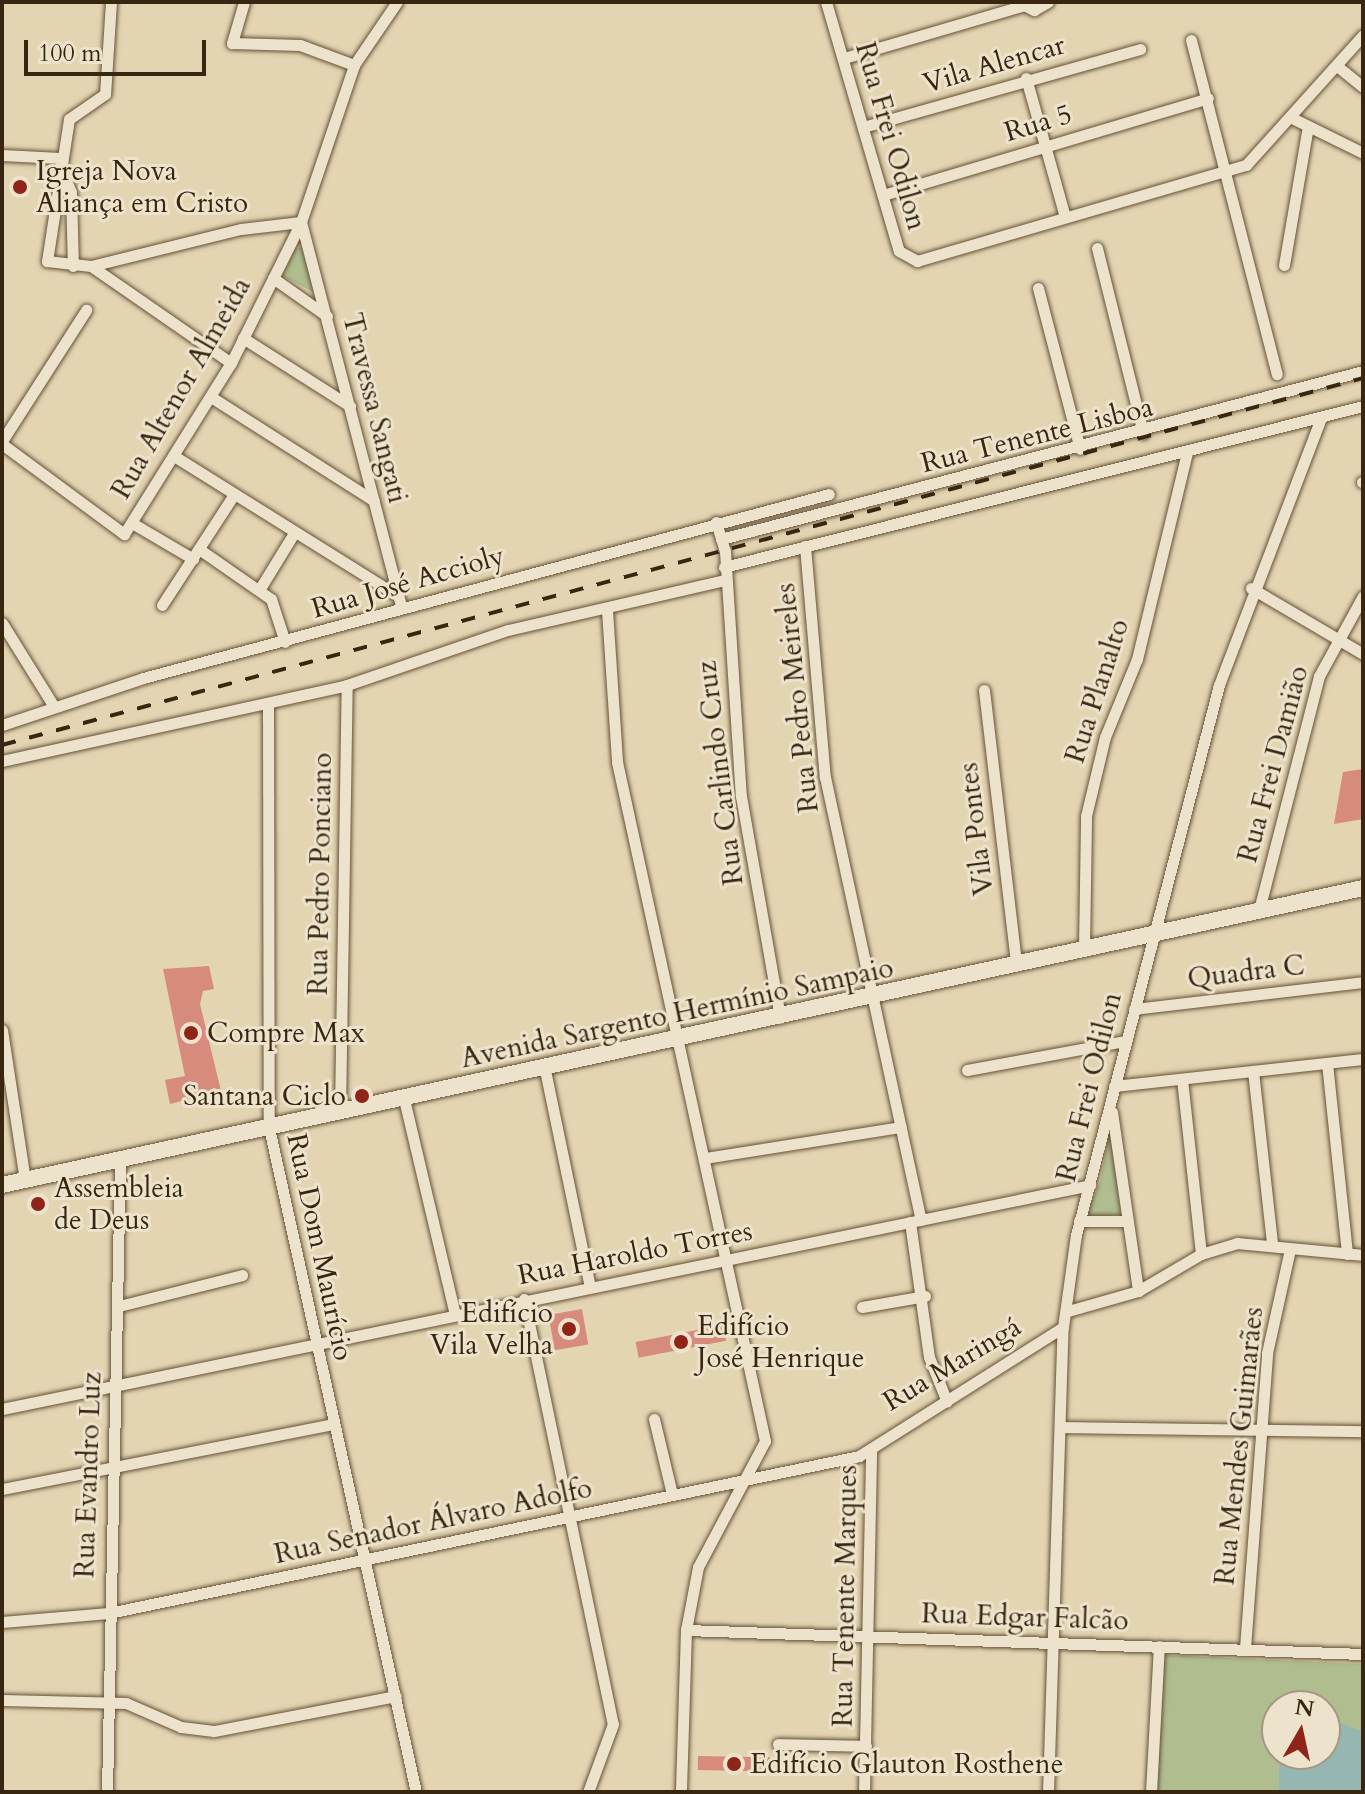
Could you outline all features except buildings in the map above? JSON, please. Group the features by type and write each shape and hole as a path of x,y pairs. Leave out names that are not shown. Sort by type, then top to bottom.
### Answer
{"main road":[{"name":"Avenida Sargento Hermínio Sampaio","path":"2,1185 780,1018 1260,906 1363,888"}],"street":[{"path":"111,2 105,94 69,119 44,249 50,264 91,266 241,229 301,222"},
{"path":"244,2 232,43 300,45 354,65"},
{"name":"Rua Altenor Almeida","path":"2,443 124,534 231,363 301,222 354,65 397,2"},
{"name":"Rua Frei Odilon","path":"826,2 899,251 917,261 1246,165 1292,118 1363,35"},
{"path":"844,58 1020,4 1048,2"},
{"path":"1191,40 1229,171 1277,374"},
{"name":"Vila Alencar","path":"863,127 1026,78 1140,49"},
{"path":"1337,66 1363,87"},
{"path":"1026,78 1065,217"},
{"name":"Rua 5","path":"883,195 1208,98"},
{"path":"1292,118 1363,153"},
{"path":"1284,265 1308,126"},
{"path":"2,155 60,162"},
{"path":"60,162 72,200 73,266"},
{"name":"Travessa Sangati","path":"301,222 399,602"},
{"path":"1097,248 1143,433"},
{"path":"91,266 231,363"},
{"path":"273,278 327,316"},
{"path":"1038,288 1080,449"},
{"path":"2,443 86,310"},
{"path":"243,338 350,406"},
{"name":"Rua Tenente Lisboa","path":"721,539 1143,433 1363,371"},
{"path":"211,397 374,501"},
{"path":"2,761 347,685 508,630 607,610 805,546 1035,483 1320,421 1363,406"},
{"name":"Rua Frei Odilon","path":"1048,1792 1063,1327 1068,1311 1079,1221 1153,932 1251,588 1320,421"},
{"name":"Rua Planalto","path":"1084,948 1086,816 1102,744 1137,659 1187,452"},
{"path":"174,456 399,602"},
{"name":"Rua José Accioly","path":"2,725 53,705 285,642 399,602 829,494"},
{"path":"162,605 233,496"},
{"name":"Rua Carlindo Cruz","path":"716,522 721,539 741,796 780,1018"},
{"path":"132,523 196,554 271,599 285,642"},
{"path":"259,590 294,533"},
{"name":"Rua Pedro Meireles","path":"805,546 825,777 870,998 901,1127 925,1296 929,1357 947,1402"},
{"path":"1251,588 1363,654"},
{"name":"Rua Frei Damião","path":"1260,906 1319,676 1363,596"},
{"path":"607,610 617,762 676,1041 705,1158 723,1260 765,1441 705,1548 686,1630 681,1792"},
{"path":"2,623 53,705"},
{"name":"Rua Pedro Ponciano","path":"340,1112 347,685"},
{"name":"Vila Pontes","path":"984,690 1016,963"},
{"name":"Rua Dom Maurício","path":"268,703 269,1128 416,1792"},
{"name":"Quadra C","path":"1134,1009 1363,982"},
{"path":"2,1030 25,1180"},
{"path":"967,1070 1125,1041"},
{"path":"1114,1086 1363,1059"},
{"path":"1327,1063 1347,1254"},
{"path":"545,1070 590,1287"},
{"path":"1253,1071 1272,1244"},
{"path":"1182,1079 1201,1254"},
{"path":"404,1099 454,1311"},
{"path":"1111,1104 1138,1291"},
{"path":"705,1158 901,1127"},
{"name":"Rua Evandro Luz","path":"107,1792 120,1159"},
{"name":"Rua Haroldo Torres","path":"2,1409 114,1392 454,1311 590,1287 1090,1185"},
{"path":"1079,1221 1126,1221"},
{"path":"1068,1311 1138,1291 1201,1254 1237,1243 1363,1255"},
{"name":"Rua Mendes Guimarães","path":"1245,1648 1259,1428 1290,1249"},
{"path":"119,1306 242,1275"},
{"path":"862,1307 925,1296"},
{"path":"524,1299 613,1724 610,1746 588,1792"},
{"name":"Rua Maringá","path":"871,1449 891,1429 947,1402 1063,1327"},
{"path":"654,1419 672,1494"},
{"path":"2,1489 334,1424"},
{"path":"1062,1427 1363,1431"},
{"name":"Rua Senador Álvaro Adolfo","path":"2,1622 109,1613 366,1562 745,1480 871,1449"},
{"name":"Rua Tenente Marques","path":"864,1792 870,1635 871,1449"},
{"name":"Rua Edgar Falcão","path":"686,1630 1363,1654"},
{"path":"1151,1792 1159,1646"},
{"path":"2,1700 108,1702 214,1731 396,1696"},
{"path":"778,1744 866,1746"}],"green space":[{"path":"296,247 302,248 313,292 282,276"},
{"path":"1110,1128 1121,1215 1086,1217 1101,1178"},
{"path":"1164,1655 1363,1664 1363,1792 1156,1792"}],"water":[{"path":"1341,1723 1363,1732 1362,1792 1279,1792 1279,1770 1341,1770"}],"railway":[{"path":"2,745 1363,378"}],"place":[{"name":"Igreja Nova Aliança em Cristo","path":"20,187"},
{"name":"Compre Max","path":"191,1033"},
{"name":"Santana Ciclo","path":"362,1096"},
{"name":"Assembleia de Deus","path":"38,1204"},
{"name":"Edifício Vila Velha","path":"569,1329"},
{"name":"Edifício José Henrique","path":"681,1342"},
{"name":"Edifício Glauton Rosthene","path":"734,1764"}]}
